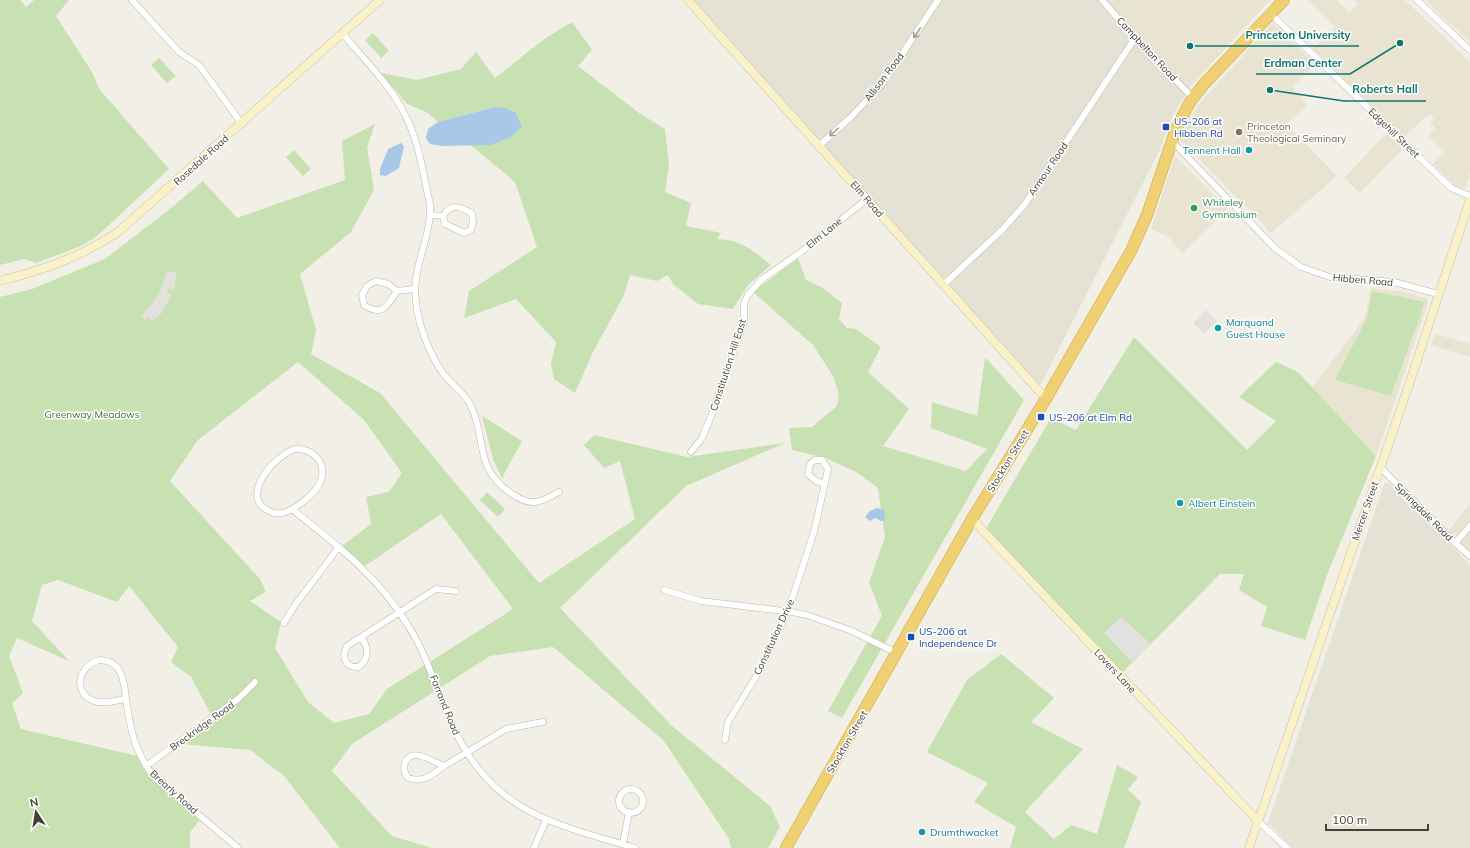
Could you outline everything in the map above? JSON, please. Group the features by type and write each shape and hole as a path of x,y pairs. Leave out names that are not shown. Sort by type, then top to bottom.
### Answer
{"highway":[{"name":"Stockton Street","path":"786,848 972,519 1047,397 1137,240 1182,116 1193,98 1284,0"}],"street":[{"path":"132,0 179,52 199,66 242,124"},
{"name":"Rosedale Road","path":"0,281 49,268 82,254 103,242 132,221 380,0"},
{"name":"Elm Road","path":"688,0 820,145 943,285 1038,390 1047,397"},
{"name":"Allison Road","path":"820,145 851,117 882,84 938,0"},
{"name":"Campbelton Road","path":"1102,0 1135,38 1193,98"},
{"path":"1417,0 1470,50"},
{"name":"Edgehill Street","path":"1270,14 1452,188 1470,196"},
{"path":"342,33 397,100 404,112 414,138 430,204 427,234 417,264 414,289 416,307 431,353 441,371 462,392 471,407 483,456 490,473 502,487 518,498 532,503 543,501 559,492"},
{"name":"Armour Road","path":"943,285 1002,230 1025,204 1135,38"},
{"name":"Hibben Road","path":"1172,141 1276,249 1301,267 1330,277 1394,282 1438,294"},
{"name":"Elm Lane","path":"781,266 867,199"},
{"name":"Mercer Street","path":"1249,848 1380,468 1470,200"},
{"path":"454,206 464,208 472,214 473,222 471,230 464,233 445,224 443,216 446,210 454,206"},
{"path":"430,215 443,216"},
{"name":"Constitution Hill East","path":"691,452 702,438 712,414 744,322 744,303 748,295 761,280 781,266"},
{"path":"397,291 385,308 380,310 370,309 364,305 362,295 367,286 376,281 388,284 397,291 414,289"},
{"path":"300,449 306,450 317,457 322,467 322,473 318,486 293,510 281,513 269,510 260,501 257,488 262,476 284,454 289,451 300,449"},
{"name":"Springdale Road","path":"1380,468 1470,556"},
{"name":"Constitution Drive","path":"725,740 728,722 760,670 788,611 814,532 825,484"},
{"name":"Farrand Road","path":"293,510 339,547 374,579 400,612 419,645 448,717 467,753 486,778 505,796 530,813 546,820 636,848"},
{"name":"Lovers Lane","path":"972,519 1258,821"},
{"path":"1455,543 1470,526"},
{"path":"284,623 295,605 339,547"},
{"path":"362,638 368,652 367,657 359,667 354,668 348,666 344,660 344,652 347,646 362,638 436,588 456,591"},
{"path":"664,590 681,596 722,605 788,611 828,621 897,653"},
{"name":"Brearly Road","path":"126,699 94,702 89,698 80,685 83,670 88,665 98,660 105,660 116,665 122,675 133,740 146,766 154,777 238,848"},
{"name":"Breckridge Road","path":"146,766 238,699 255,682"},
{"path":"444,766 419,755 411,756 405,762 404,771 408,778 416,781 426,780 444,766 506,729 543,722"},
{"path":"632,788 640,792 643,802 636,812 629,812 620,805 620,797 624,791 632,788"},
{"path":"623,844 629,812"},
{"path":"534,848 546,820"},
{"path":"1258,821 1287,848"}],"shaded area":[{"path":"691,0 1110,0 1190,87 1172,117 1159,151 1038,390"},
{"path":"1110,0 1270,0 1190,87"},
{"name":"Princeton Theological Seminary","path":"1307,0 1337,0 1349,13 1358,4 1356,1 1357,0 1405,0 1470,62 1470,173 1465,189 1456,186 1433,164 1445,152 1428,135 1435,128 1430,123 1434,119 1430,115 1424,118 1404,137 1313,49 1335,27"},
{"path":"1426,0 1470,0 1470,42 1443,17"},
{"name":"Princeton Theological Seminary","path":"1273,23 1315,64 1292,87 1307,105 1286,124 1337,176 1270,234 1265,226 1180,140 1186,124 1199,104"},
{"name":"Princeton Theological Seminary","path":"1387,133 1403,149 1360,193 1344,178"},
{"path":"1175,156 1228,209 1183,253 1168,237 1151,229"},
{"path":"167,271 177,273 174,290 169,288 167,293 172,295 160,315 152,321 148,317 145,320 141,315 159,294"},
{"path":"1371,288 1406,292 1427,299 1428,303 1376,456 1312,387 1365,318"},
{"path":"1206,310 1217,321 1204,334 1193,323"},
{"path":"1435,334 1470,344 1470,357 1431,345"},
{"path":"1385,482 1389,483 1470,565 1470,848 1293,848 1268,823"},
{"path":"1470,504 1470,553 1446,534"},
{"path":"1121,617 1151,644 1132,662 1104,633"}],"green space":[{"path":"0,0 20,0 26,7 34,0 69,0 56,16 92,72 100,90 169,169 97,236 81,246 36,263 24,259 0,265"},
{"path":"572,22 592,50 578,66 639,113 665,129 669,165 665,192 691,203 686,226 721,233 717,239 733,241 740,244 752,250 771,265 748,285 733,309 698,304 673,284 668,275 657,281 630,275 624,295 593,352 575,393 554,379 551,364 556,342 516,299 464,318 469,291 537,247 515,182 469,144 492,145 495,107 438,122 428,113 407,104 381,73 417,80 461,69 476,52 495,78 544,39"},
{"path":"373,33 389,51 381,58 365,40"},
{"path":"159,58 176,76 167,83 151,65"},
{"name":"Greenway Meadows","path":"375,124 367,147 374,190 351,232 300,274 316,330 311,354 380,393 539,583 635,519 620,461 604,468 584,445 594,435 687,457 785,443 686,486 560,608 671,725 770,806 780,827 768,848 731,848 729,839 664,741 553,647 490,656 352,744 332,771 392,836 432,848 340,848 284,776 250,750 180,744 214,720 191,677 171,662 178,647 129,586 117,602 58,580 42,585 32,621 69,661 17,638 9,656 23,693 12,703 21,729 142,757 203,816 190,832 190,848 0,848 0,297 32,289 105,259 170,209 203,181 237,218 345,180 342,141","holes":["298,362 364,420 402,473 389,492 366,497 371,524 339,548 362,568 441,514 513,609 387,689 369,714 334,723 308,702 275,648 281,622 250,601 266,592 260,579 170,481 198,440"]},
{"path":"294,150 311,169 303,176 286,157"},
{"path":"798,258 806,280 823,288 842,303 839,319 847,328 856,329 881,347 868,372 909,409 883,446 966,471 987,449 931,428 932,402 977,416 985,357 1024,400 842,718 828,711 882,616 869,582 885,537 878,488 856,472 826,458 792,450 789,428 812,427 837,406 839,394 833,376 813,345 753,292"},
{"path":"1372,291 1425,302 1391,396 1335,380 1367,318"},
{"path":"1134,337 1247,450 1276,421 1239,397 1276,362 1298,372 1376,456 1327,575 1305,640 1261,626 1267,607 1239,590 1244,574 1220,574 1118,677 984,532 1051,418 1076,430"},
{"path":"482,416 522,441 502,478 493,459"},
{"path":"487,492 505,509 498,517 480,500"},
{"path":"1001,654 1054,698 1031,722 1083,749 1025,812 1054,839 1071,825 1097,834 1117,765 1138,777 1128,790 1141,802 1124,848 1010,848 1016,827 974,802 988,783 927,752 967,680"}],"water":[{"path":"495,107 505,108 516,113 522,127 512,136 492,145 442,146 430,144 426,138 428,129 438,122"},
{"path":"401,143 404,146 399,168 386,176 380,175 380,169 388,149"},
{"path":"877,508 884,510 885,520 881,521 875,518 870,521 865,517 870,511"}],"place":[{"name":"Erdman Center","path":"1400,43"},
{"name":"Princeton University","path":"1190,46"},
{"name":"Roberts Hall","path":"1270,90"},
{"name":"US-206 at Hibben Rd","path":"1166,127"},
{"name":"Princeton Theological Seminary","path":"1239,132"},
{"name":"Tennent Hall","path":"1249,150"},
{"name":"Whiteley Gymnasium","path":"1194,208"},
{"name":"Marquand Guest House","path":"1218,328"},
{"name":"US-206 at Elm Rd","path":"1041,417"},
{"name":"Albert Einstein","path":"1180,503"},
{"name":"US-206 at Independence Dr","path":"911,637"},
{"name":"Drumthwacket","path":"922,832"}]}
